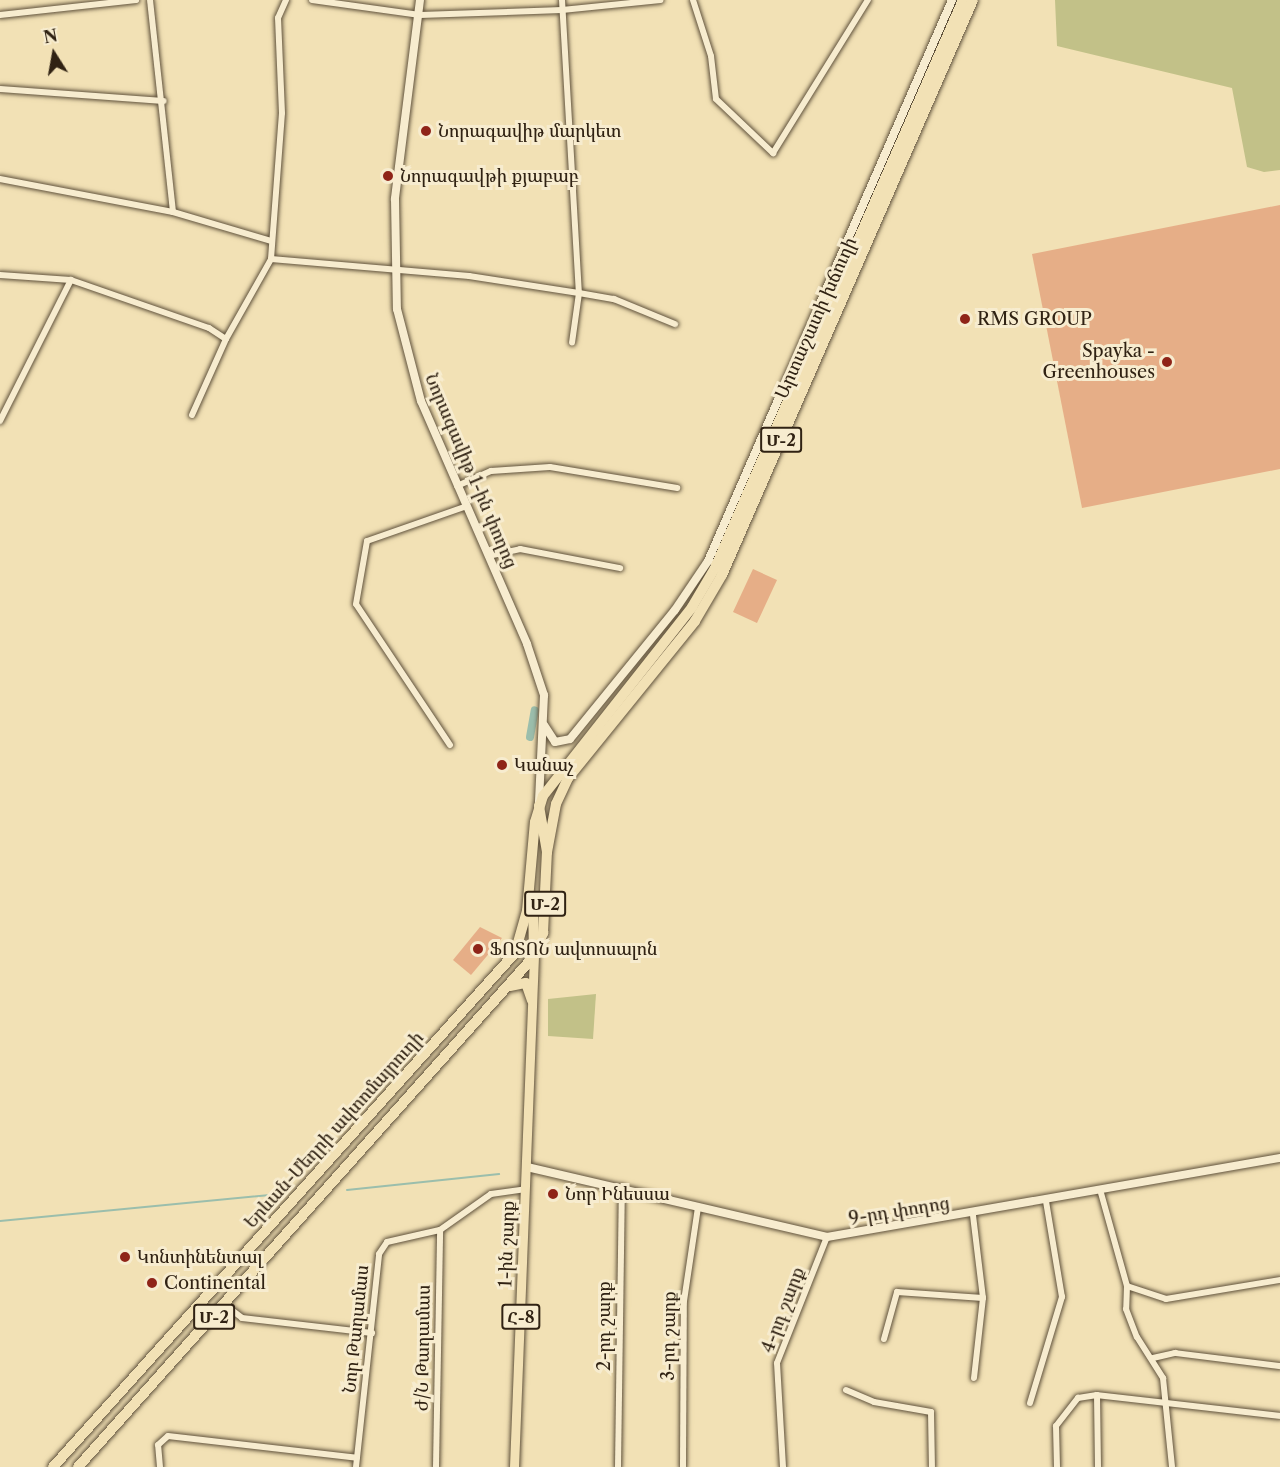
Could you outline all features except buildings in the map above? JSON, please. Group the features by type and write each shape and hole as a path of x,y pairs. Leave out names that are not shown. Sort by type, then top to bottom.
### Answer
{"highway":[{"name":"Արտաշատի խճուղի","path":"538,806 553,780 692,607 715,568 963,0"},
{"name":"Արտաշատի խճուղի","path":"546,852 556,804 568,778 695,621 722,575 973,0"},
{"name":"Մ-2","path":"538,806 546,852"},
{"name":"Երևան-Մեղրի ավտոմայրուղի","path":"53,1467 508,963 522,936 531,882 538,806"},
{"name":"Երևան-Մեղրի ավտոմայրուղի","path":"78,1467 225,1305 534,955 543,933 546,852"},
{"name":"Մ-2","path":"531,882 534,955"},
{"path":"505,990 523,981 529,986 532,1000"}],"main road":[{"name":"Նորագավիթ 1-ին փողոց","path":"420,0 420,15 395,199 394,271 409,365 544,695 538,806"},
{"name":"Հ-8","path":"527,1167 534,955"},
{"name":"1-ին շարք","path":"514,1467 527,1167"}],"street":[{"path":"0,15 136,0"},
{"path":"150,0 164,101 172,212"},
{"path":"192,415 226,339 271,258 282,113 278,18 286,0"},
{"path":"312,0 420,15 562,10 660,0"},
{"path":"562,0 579,293 572,343"},
{"path":"693,0 711,56 716,99 773,153 868,0"},
{"name":"Արտաշատի խճուղի","path":"544,725 555,742 570,739 675,610 708,561 952,0"},
{"path":"0,89 164,101"},
{"path":"0,178 172,212 271,240"},
{"path":"271,258 394,271 469,276 579,293 614,299 675,324"},
{"path":"0,275 71,280 209,328 226,339"},
{"path":"0,421 71,280"},
{"path":"457,486 491,471 550,467 677,488"},
{"path":"450,745 356,604 367,540 467,506"},
{"path":"488,556 520,549 620,568"},
{"name":"9-րդ փողոց","path":"527,1167 622,1186 827,1238 1101,1193 1280,1158"},
{"name":"2-րդ շարք","path":"618,1467 622,1186"},
{"name":"Նոր Թաղամաս","path":"356,1467 379,1254 387,1242 440,1230 491,1194 526,1189"},
{"path":"1101,1193 1127,1286 1126,1309 1137,1337 1153,1358 1168,1402 1173,1467"},
{"path":"1030,1403 1062,1297 1046,1201"},
{"name":"3-րդ շարք","path":"683,1467 684,1301 698,1207"},
{"path":"973,1215 983,1298 974,1378"},
{"name":"Ժ/Ն Թաղամաս","path":"436,1467 440,1230"},
{"name":"4-րդ շարք","path":"783,1467 777,1363 827,1238"},
{"path":"1127,1286 1166,1299 1280,1280"},
{"path":"884,1339 897,1292 983,1298"},
{"path":"225,1305 242,1318 372,1333"},
{"path":"1153,1358 1175,1353 1280,1366"},
{"path":"846,1390 874,1402 931,1412 932,1467"},
{"path":"1096,1395 1098,1467"},
{"path":"1056,1467 1056,1426 1078,1398 1096,1395 1280,1416"},
{"path":"160,1467 160,1439 168,1436 357,1458"}],"shaded area":[{"path":"1055,0 1280,0 1280,170 1264,172 1247,167 1232,88 1057,46"},
{"path":"596,994 593,1039 548,1036 548,999"}],"waterway":[{"path":"530,737 535,710"},
{"path":"347,1190 499,1174"},
{"path":"0,1221 281,1194"}],"place":[{"name":"Նորագավիթ մարկետ","path":"426,131"},
{"name":"Նորագավթի քյաբաբ","path":"388,176"},
{"name":"RMS GROUP","path":"965,319"},
{"name":"Spayka - Greenhouses","path":"1167,362"},
{"name":"Կանաչ","path":"502,765"},
{"name":"ՖՈՏՈՆ ավտոսալոն","path":"478,949"},
{"name":"Նոր Ինեսսա","path":"553,1194"},
{"name":"Կոնտինենտալ","path":"125,1257"},
{"name":"Continental","path":"152,1283"}]}
